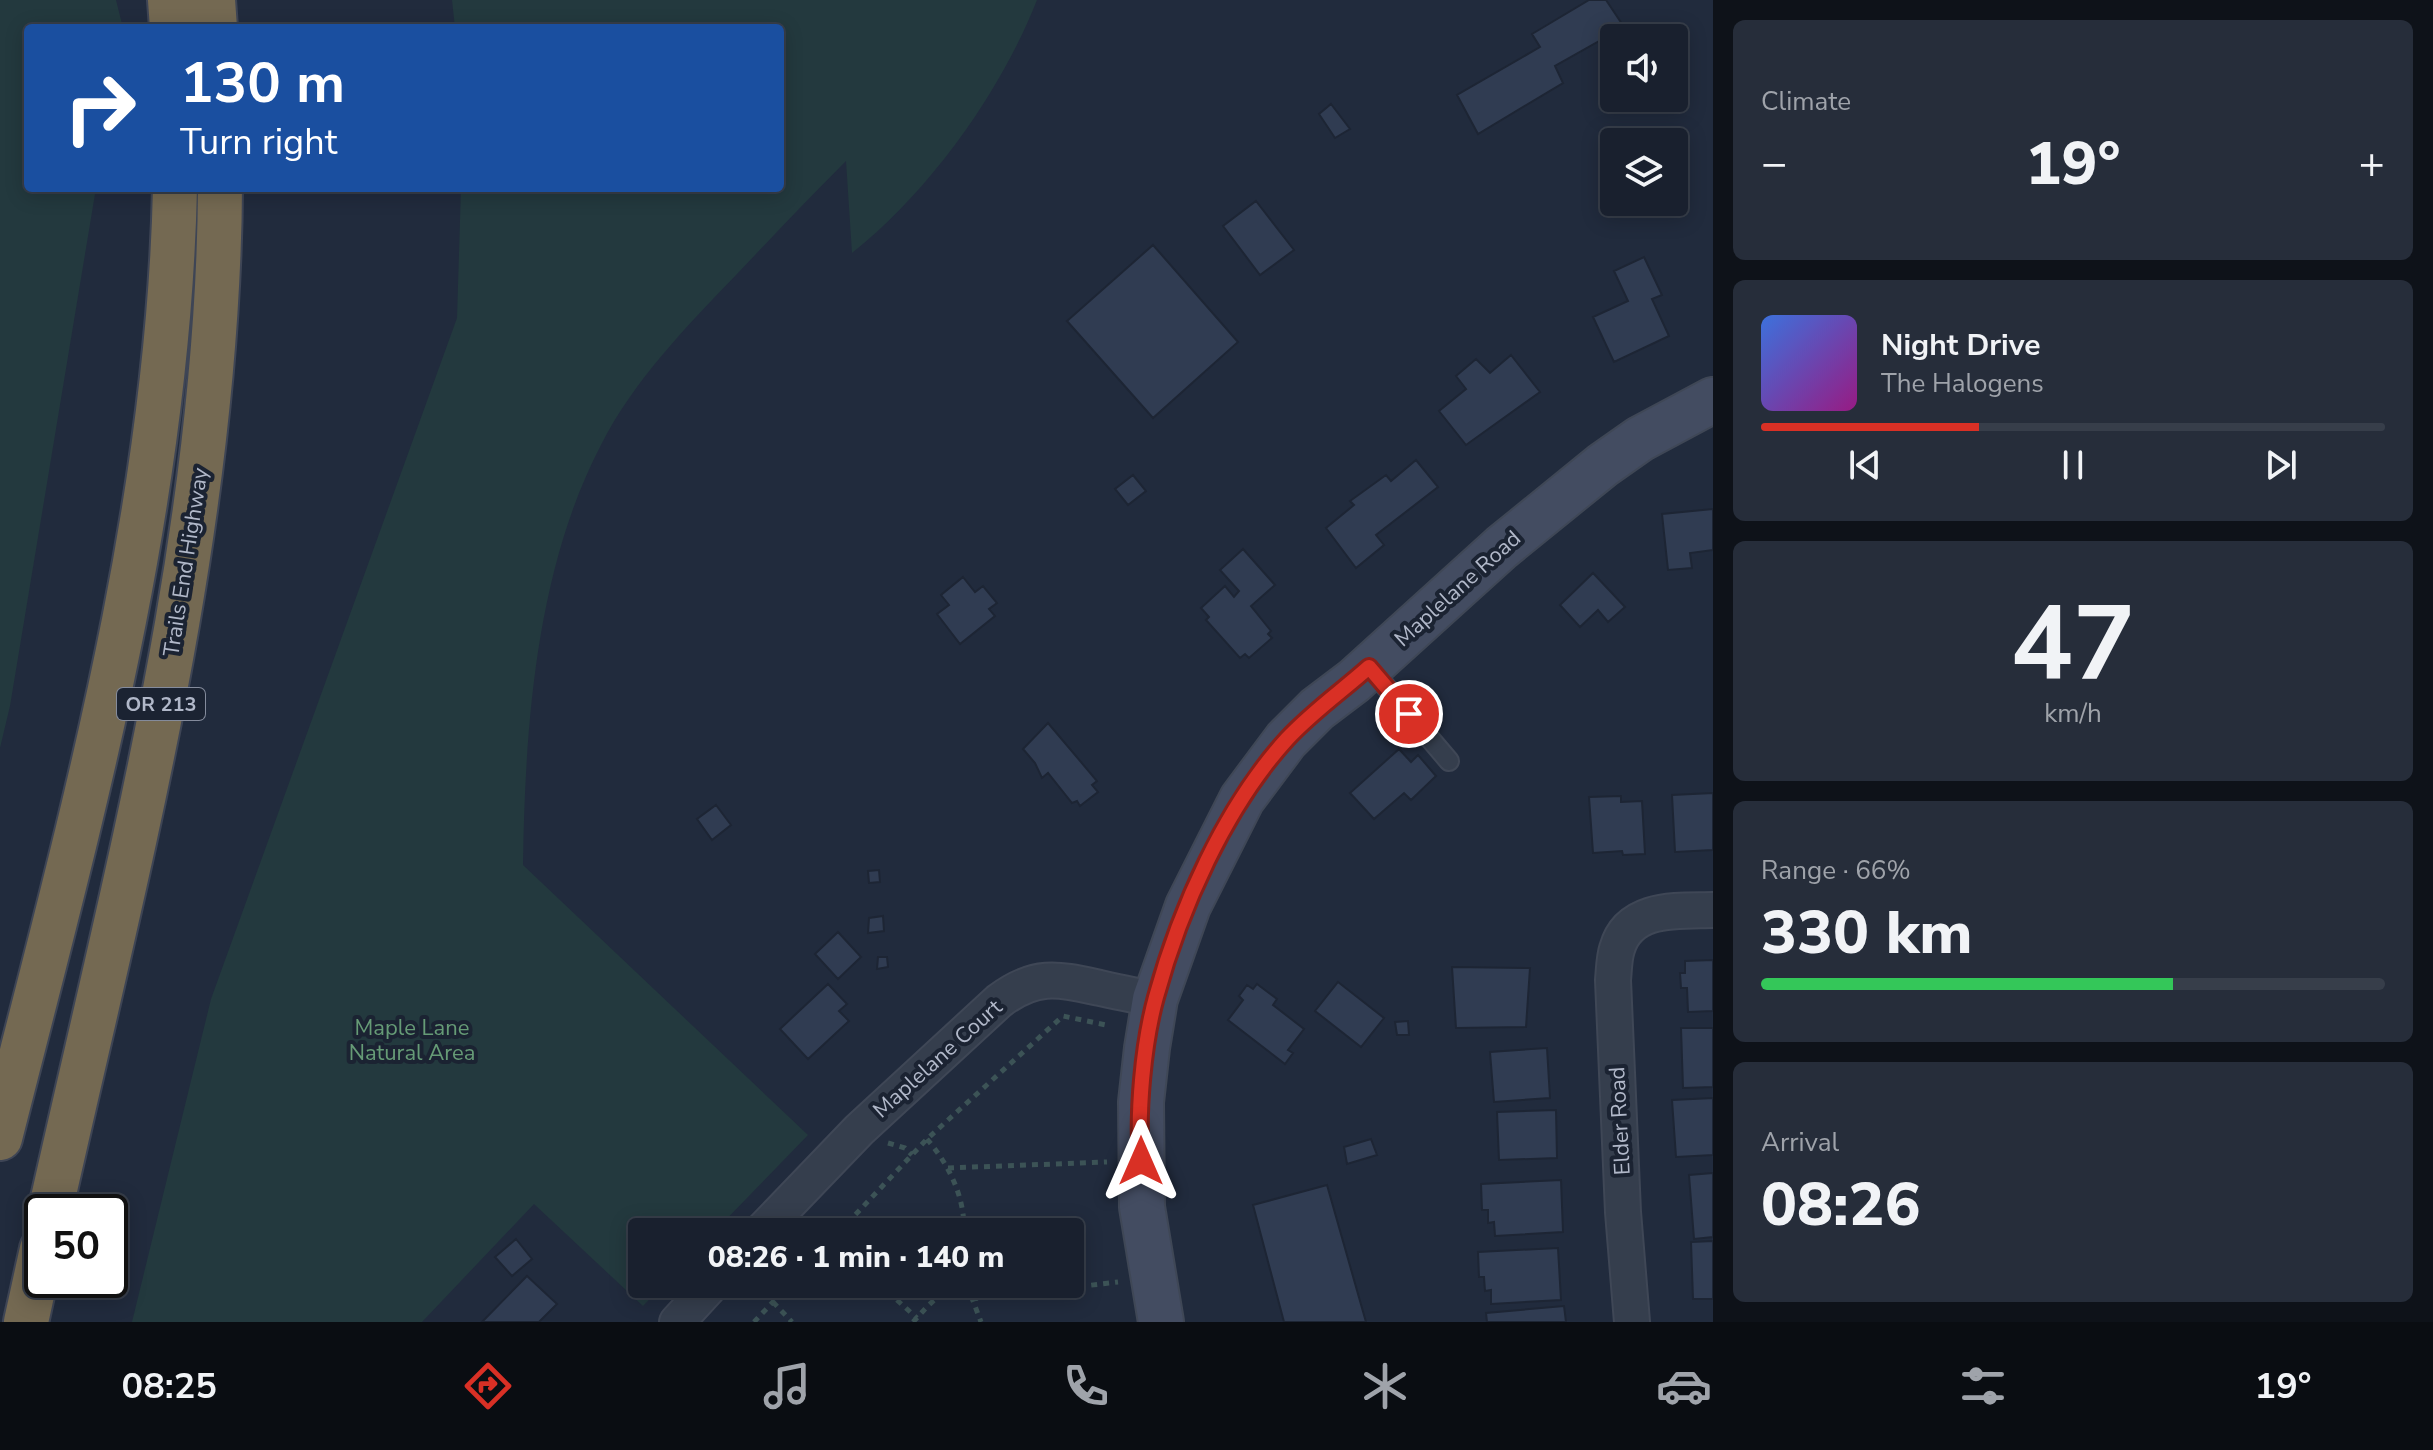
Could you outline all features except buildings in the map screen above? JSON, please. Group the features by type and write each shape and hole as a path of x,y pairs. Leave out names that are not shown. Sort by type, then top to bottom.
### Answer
{"highway":[{"path":"170,0 172,24"},
{"path":"213,0 215,24"},
{"name":"OR 213","path":"0,1138 93,768 145,515 161,393 175,192"},
{"name":"Trails End Highway","path":"54,1194 140,812 182,594 208,405 220,192"},
{"path":"26,1322 31,1298"}],"main road":[{"name":"Maplelane Road","path":"1161,1322 1142,1207 1141,1102 1152,1016 1188,906 1242,799 1286,740 1317,709 1369,667 1502,547 1640,439 1713,400"}],"street":[{"name":"Elder Road","path":"1632,1322 1623,1212 1613,980 1617,947 1631,923 1659,912 1713,910"},
{"name":"Maplelane Court","path":"774,1218 859,1130 999,1001 1019,987 1052,979 1152,1016"},
{"path":"677,1322 699,1298"}],"lane":[{"path":"1369,667 1449,761"}],"path":[{"path":"852,1218 927,1139 1063,1016 1152,1016"},
{"path":"927,1139 948,1168 959,1194 962,1218"},
{"path":"948,1168 1141,1161"},
{"path":"981,1322 972,1299 1152,1278"},
{"path":"754,1322 777,1298"},
{"path":"893,1298 915,1320 936,1298"},
{"path":"773,1302 792,1322"}],"green space":[{"path":"0,0 116,0 122,24 24,24 24,192 95,192 10,706 0,748"},
{"name":"Maple Lane Natural Area","path":"452,0 1037,0 1004,70 960,138 908,201 881,228 852,253 846,161 699,314 645,376 614,421 579,493 548,596 531,704 523,865 808,1135 728,1218 628,1218 628,1292 534,1204 422,1322 132,1322 211,999 457,318 461,192 784,192 784,24 455,24"},
{"name":"Maple Lane Natural Area","path":"634,1298 651,1298 643,1306"}],"route":[{"path":"1141,1161 1141,1102 1155,999 1188,906 1227,824 1286,740 1317,709 1369,667 1409,714"}]}
